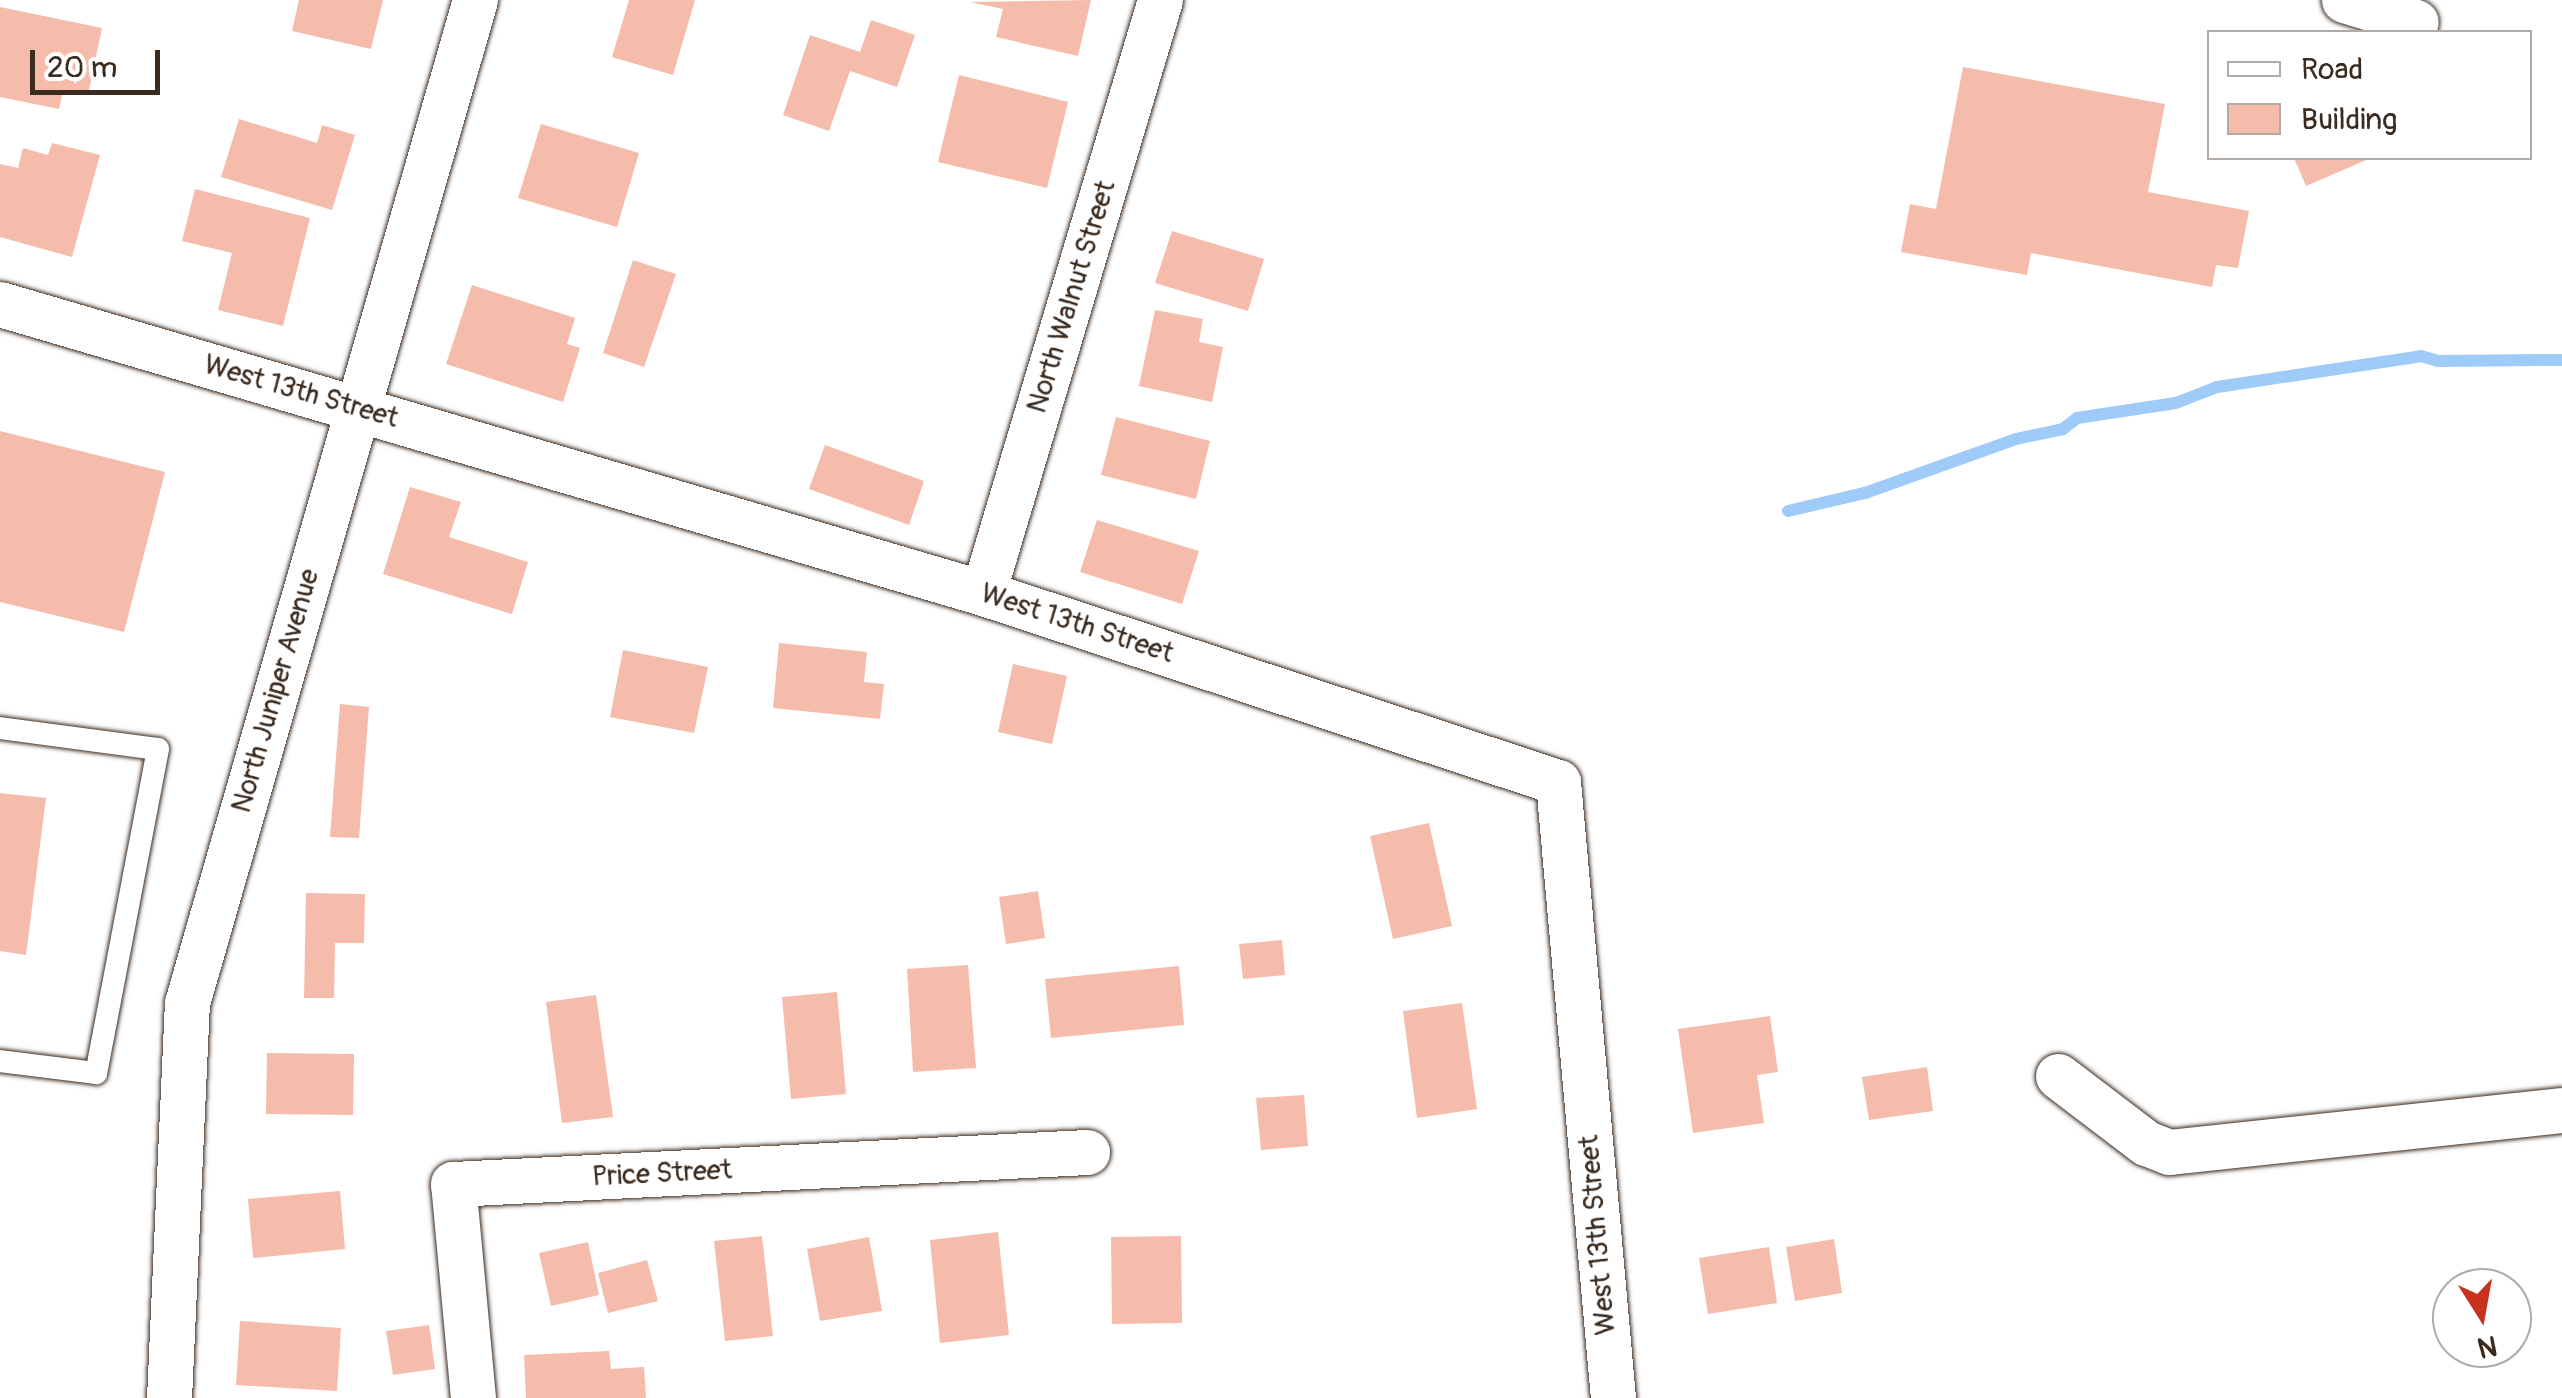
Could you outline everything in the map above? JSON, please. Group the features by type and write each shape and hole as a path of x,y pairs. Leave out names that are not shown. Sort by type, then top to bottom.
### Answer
{"street":[{"name":"North Juniper Avenue","path":"169,1398 187,1003 475,0"},
{"name":"North Walnut Street","path":"984,593 1160,0"},
{"path":"2344,0 2416,22"},
{"name":"West 13th Street","path":"0,304 984,593 1558,782 1613,1398"},
{"path":"2058,1076 2146,1143 2169,1152 2562,1110"},
{"name":"Price Street","path":"472,1398 452,1184 1086,1152"}],"lane":[{"path":"0,728 158,748 96,1073 0,1061"}],"building":[{"path":"299,0 383,0 371,49 292,31"},
{"path":"629,0 695,0 673,75 612,57"},
{"path":"1091,0 1078,56 996,37 1003,9 970,2"},
{"path":"0,7 102,28 88,95 63,90 59,109 0,97"},
{"path":"871,20 915,35 897,87 850,71 829,131 783,115 810,35 860,52"},
{"path":"1963,67 2165,104 2148,192 2249,211 2238,268 2216,265 2212,287 2031,253 2027,275 1901,252 1910,204 1936,209"},
{"path":"959,75 1068,102 1047,188 938,162"},
{"path":"239,119 317,143 322,125 355,135 332,210 221,177"},
{"path":"541,124 639,153 617,227 518,198"},
{"path":"52,143 100,155 72,257 0,237 0,164 18,168 23,148 48,155"},
{"path":"2295,160 2366,160 2306,186"},
{"path":"195,189 310,218 283,326 218,310 232,253 182,241"},
{"path":"1172,231 1264,259 1248,311 1155,283"},
{"path":"633,260 676,274 644,367 603,353"},
{"path":"472,285 575,318 567,344 580,348 563,402 446,364"},
{"path":"1155,310 1203,319 1199,342 1223,347 1212,402 1139,386"},
{"path":"1116,417 1210,441 1196,499 1101,475"},
{"path":"0,431 165,472 124,632 0,602"},
{"path":"825,445 924,481 909,525 809,489"},
{"path":"410,487 461,502 449,537 528,562 512,614 383,574"},
{"path":"1097,520 1199,551 1182,604 1080,572"},
{"path":"779,643 867,652 864,682 884,684 880,719 773,708"},
{"path":"623,650 708,667 694,733 610,717"},
{"path":"1013,664 1067,676 1052,744 998,732"},
{"path":"340,704 369,707 359,838 330,837"},
{"path":"0,793 46,798 26,955 0,951"},
{"path":"1429,823 1452,926 1393,939 1370,836"},
{"path":"1038,891 1045,938 1006,944 999,897"},
{"path":"306,893 365,894 364,943 335,943 334,998 304,998"},
{"path":"1282,940 1285,975 1243,979 1239,944"},
{"path":"968,965 976,1068 913,1072 907,969"},
{"path":"1179,966 1184,1025 1051,1038 1045,979"},
{"path":"837,992 846,1094 791,1099 782,997"},
{"path":"596,995 613,1117 562,1123 546,1002"},
{"path":"1462,1003 1477,1109 1417,1118 1403,1011"},
{"path":"1770,1016 1778,1072 1757,1075 1764,1123 1693,1133 1678,1029"},
{"path":"267,1053 354,1054 353,1115 266,1114"},
{"path":"1927,1067 1933,1111 1869,1120 1862,1077"},
{"path":"1304,1095 1308,1146 1261,1150 1256,1098"},
{"path":"340,1191 345,1249 253,1258 248,1199"},
{"path":"998,1232 1009,1335 940,1343 930,1240"},
{"path":"762,1236 773,1336 725,1341 714,1241"},
{"path":"1181,1236 1182,1323 1112,1324 1111,1237"},
{"path":"869,1237 882,1311 820,1321 807,1249"},
{"path":"1834,1239 1842,1293 1795,1301 1786,1247"},
{"path":"588,1242 599,1295 551,1306 539,1253"},
{"path":"1769,1247 1777,1303 1708,1314 1699,1258"},
{"path":"647,1260 658,1301 608,1313 598,1273"},
{"path":"240,1321 341,1328 337,1391 236,1385"},
{"path":"429,1325 435,1369 393,1375 386,1331"},
{"path":"609,1351 611,1369 644,1367 646,1398 526,1398 524,1355"}],"waterway":[{"path":"1788,511 1865,493 2016,439 2063,429 2077,418 2176,403 2217,387 2421,356 2438,361 2562,360"}]}
